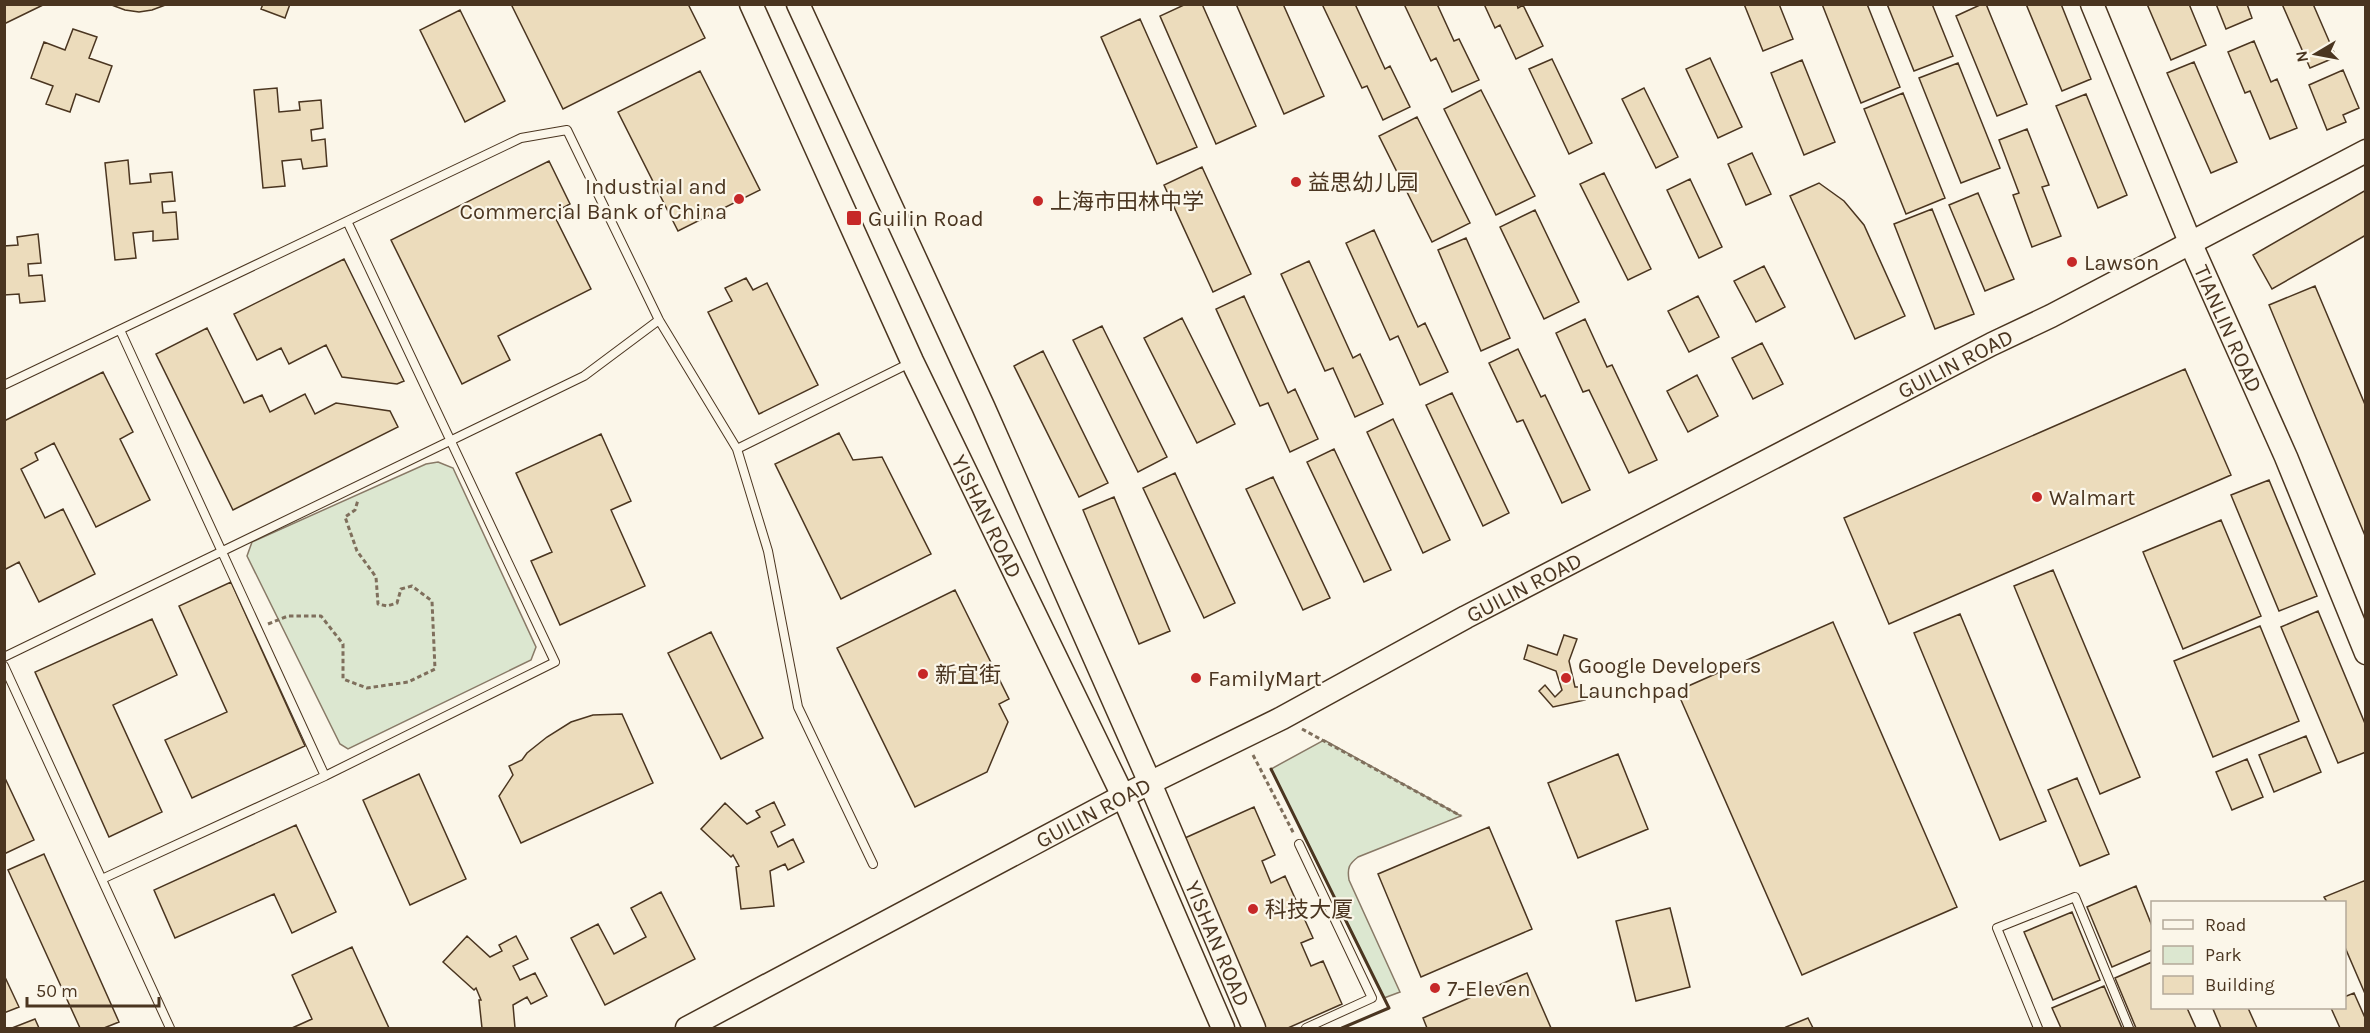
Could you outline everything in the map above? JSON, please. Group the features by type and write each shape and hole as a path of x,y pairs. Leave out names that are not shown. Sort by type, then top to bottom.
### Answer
{"main road":[{"name":"YISHAN ROAD","path":"751,4 912,361 1123,796 1223,1029"},
{"name":"YISHAN ROAD","path":"798,4 983,406 1150,783 1254,1029"},
{"name":"TIANLIN ROAD","path":"2092,4 2190,242 2286,457 2366,653"},
{"name":"GUILIN ROAD","path":"687,1029 1123,796 1282,718 1466,617 2366,151"}],"lane":[{"path":"4,385 520,138 567,130 659,321 736,449 768,551 798,707 873,864"},
{"path":"102,879 325,776 555,662 347,221"},
{"path":"4,657 584,376 659,321"},
{"path":"120,330 325,776"},
{"path":"736,449 912,361"},
{"path":"4,666 170,1029"},
{"path":"1299,844 1372,998 1306,1029"},
{"path":"2038,1029 1997,928 2074,897 2129,1029"}],"path":[{"path":"258,628 288,616 321,616 343,644 343,679 367,688 408,682 435,669 432,601 412,586 401,589 397,603 387,606 378,604 376,577 357,551 345,517 355,510 365,482"},
{"path":"1282,718 1461,816"},
{"path":"1245,737 1299,844"}],"green space":[{"path":"438,462 453,468 536,647 531,660 348,749 340,744 247,556 252,542 426,464"},
{"path":"1324,740 1461,816 1358,857 1349,867 1349,880 1400,992 1384,998 1271,769"}],"building":[{"path":"4,4 45,4 4,24"},
{"path":"109,4 168,4 139,12"},
{"path":"263,4 290,4 285,18 261,9"},
{"path":"511,4 688,4 705,38 563,109"},
{"path":"1186,4 1202,4 1256,126 1216,144 1160,16"},
{"path":"1236,4 1283,4 1324,96 1284,114"},
{"path":"1322,4 1355,4 1385,69 1390,66 1410,107 1383,120 1367,86 1362,88"},
{"path":"1404,4 1437,4 1454,41 1459,39 1479,80 1452,92 1436,58 1431,61"},
{"path":"1484,4 1517,4 1518,8 1523,5 1543,46 1516,59 1500,25 1495,28"},
{"path":"1744,4 1779,4 1793,39 1763,51"},
{"path":"1822,4 1867,4 1900,87 1861,103"},
{"path":"1887,4 1932,4 1953,56 1914,71"},
{"path":"1986,4 2027,104 1997,116 1956,16"},
{"path":"2026,4 2061,4 2091,79 2062,91"},
{"path":"2147,4 2189,4 2206,45 2171,60"},
{"path":"2216,4 2247,4 2252,18 2226,29"},
{"path":"2282,4 2313,4 2336,57 2310,68"},
{"path":"460,10 505,101 465,122 420,30"},
{"path":"1140,19 1197,147 1157,164 1101,37"},
{"path":"73,29 97,37 89,58 112,66 99,102 76,94 70,112 46,104 53,86 31,78 44,42 65,50"},
{"path":"2254,41 2271,82 2277,79 2297,128 2270,139 2250,91 2245,93 2228,52"},
{"path":"1710,58 1742,127 1718,138 1686,69"},
{"path":"1552,59 1592,143 1569,154 1529,69"},
{"path":"1802,60 1835,142 1804,155 1771,73"},
{"path":"2194,62 2237,162 2211,173 2167,73"},
{"path":"1958,63 2000,168 1961,183 1919,78"},
{"path":"2343,70 2359,108 2343,115 2346,122 2327,130 2309,85"},
{"path":"700,71 760,190 678,231 618,112"},
{"path":"277,88 279,112 300,110 299,102 321,100 323,128 311,130 312,141 325,139 327,166 303,169 301,159 282,161 285,186 263,188 254,90"},
{"path":"1644,88 1678,157 1656,168 1622,99"},
{"path":"1481,90 1535,196 1496,215 1444,109"},
{"path":"1903,93 1945,198 1906,214 1864,109"},
{"path":"2086,94 2127,195 2098,208 2056,106"},
{"path":"1417,117 1470,223 1432,242 1379,136"},
{"path":"2027,129 2049,185 2042,187 2061,236 2032,247 2013,195 2019,193 1999,140"},
{"path":"1752,153 1771,194 1746,205 1728,164"},
{"path":"128,160 130,184 151,182 150,174 172,172 175,201 162,202 163,213 176,212 178,239 153,241 153,231 133,233 136,258 115,260 105,163"},
{"path":"549,161 570,204 553,213 591,289 498,336 510,360 462,384 391,240"},
{"path":"1202,167 1251,274 1213,292 1164,185"},
{"path":"1604,173 1651,269 1628,280 1580,184"},
{"path":"1690,179 1722,247 1699,258 1667,190"},
{"path":"1819,183 1844,201 1864,225 1905,316 1855,339 1790,196"},
{"path":"2366,190 2366,235 2272,289 2253,255"},
{"path":"1978,193 2014,279 1985,291 1949,205"},
{"path":"1932,209 1974,314 1935,329 1894,224"},
{"path":"1535,210 1579,302 1544,319 1500,227"},
{"path":"1374,230 1418,327 1425,323 1448,372 1420,385 1398,336 1390,340 1346,243"},
{"path":"38,234 41,263 28,264 29,276 42,275 45,301 20,303 19,294 4,295 4,246 18,245 17,237"},
{"path":"1466,238 1510,338 1481,351 1438,250"},
{"path":"344,259 404,381 397,384 342,377 326,345 289,364 281,348 257,360 234,314"},
{"path":"1309,261 1353,358 1360,354 1383,404 1355,417 1333,368 1325,371 1281,274"},
{"path":"1764,266 1785,307 1756,322 1734,281"},
{"path":"746,278 753,290 767,283 818,385 759,414 708,312 732,301 725,288"},
{"path":"2315,286 2366,407 2366,538 2269,305"},
{"path":"1244,296 1288,393 1295,389 1318,439 1290,452 1268,403 1260,406 1216,309"},
{"path":"1698,296 1719,337 1689,352 1668,311"},
{"path":"1182,318 1235,424 1197,443 1144,338"},
{"path":"1585,319 1607,367 1612,365 1657,460 1629,473 1589,390 1583,392 1556,333"},
{"path":"1102,326 1167,457 1138,472 1073,340"},
{"path":"207,328 244,403 262,395 270,412 305,394 315,414 336,403 390,411 398,427 233,510 156,354"},
{"path":"1762,343 1783,384 1753,399 1732,358"},
{"path":"1518,349 1541,397 1545,395 1590,490 1562,503 1523,420 1517,422 1489,363"},
{"path":"1043,351 1108,483 1079,497 1014,366"},
{"name":"Walmart","path":"2185,369 2231,475 1889,624 1844,518"},
{"path":"103,372 133,432 120,439 150,500 96,527 54,443 35,453 38,460 21,469 45,518 63,509 95,574 39,602 19,562 6,569 4,566 4,421"},
{"path":"1697,375 1718,416 1688,432 1667,391"},
{"path":"1452,393 1509,513 1483,526 1426,405"},
{"path":"1393,419 1450,540 1423,553 1367,432"},
{"path":"839,433 853,460 882,457 931,554 841,599 775,464"},
{"path":"601,434 631,501 611,510 645,586 560,625 531,561 552,552 516,473"},
{"path":"1334,449 1391,570 1364,582 1307,462"},
{"path":"1175,473 1235,603 1204,618 1143,488"},
{"path":"1273,477 1330,598 1303,610 1246,489"},
{"path":"2269,480 2317,596 2279,611 2231,495"},
{"path":"1114,497 1170,631 1139,644 1083,510"},
{"path":"2221,520 2261,616 2183,649 2143,552"},
{"path":"2053,570 2140,777 2100,794 2014,586"},
{"path":"231,582 305,746 192,798 165,740 227,712 179,606"},
{"name":"新宜街","path":"955,590 1009,699 999,704 1008,722 987,772 915,807 837,648"},
{"path":"2318,611 2366,726 2366,752 2338,763 2281,627"},
{"path":"1960,614 2046,821 2000,840 1914,633"},
{"path":"152,619 177,675 113,705 162,812 109,837 35,672"},
{"path":"1833,622 1957,907 1802,975 1677,691"},
{"path":"2260,626 2299,721 2213,757 2174,661"},
{"path":"711,632 763,738 721,759 668,653"},
{"name":"Google Developers Launchpad","path":"1564,635 1577,639 1569,661 1575,687 1582,687 1585,700 1553,707 1539,691 1545,685 1555,697 1562,690 1556,671 1524,659 1528,645 1557,655"},
{"path":"622,714 653,783 521,843 499,796 513,775 509,766 522,760 547,737 571,722 593,715"},
{"path":"2306,736 2321,772 2274,792 2259,755"},
{"path":"1618,754 1648,829 1578,858 1548,783"},
{"path":"2247,759 2263,797 2232,810 2216,772"},
{"path":"419,774 466,879 410,905 363,800"},
{"path":"4,776 34,840 4,854"},
{"path":"2077,778 2109,854 2080,866 2048,790"},
{"path":"774,802 785,825 771,832 778,847 793,839 804,862 788,870 785,864 770,871 774,906 741,909 736,867 739,866 733,855 731,857 701,829 725,803 747,824 760,817 756,811"},
{"name":"科技大厦","path":"1254,807 1275,855 1262,861 1271,883 1285,876 1313,938 1301,943 1311,966 1323,961 1342,1004 1288,1028 1259,1028 1176,842"},
{"path":"296,825 336,912 292,933 274,894 175,938 154,890"},
{"path":"1489,827 1532,929 1421,977 1378,874"},
{"path":"44,854 119,1022 104,1028 80,1028 8,870"},
{"path":"2366,880 2366,996 2346,950 2346,901 2326,901 2324,897"},
{"path":"2136,886 2151,924 2151,950 2112,967 2087,907"},
{"path":"661,892 695,959 605,1005 571,938 598,924 614,954 646,937 631,908"},
{"path":"1670,908 1690,987 1636,1001 1616,921"},
{"path":"2072,912 2100,980 2053,1000 2024,932"},
{"path":"467,936 490,957 502,951 499,945 516,936 528,959 513,966 520,980 535,973 547,996 531,1004 527,997 513,1005 515,1028 482,1028 479,1000 481,1000 476,988 474,990 443,962"},
{"path":"352,947 389,1028 292,1028 312,1019 292,975"},
{"path":"2151,962 2151,1009 2187,1009 2196,1028 2136,1028 2115,978"},
{"path":"1527,973 1551,1028 1427,1028 1423,1018"},
{"path":"4,975 19,1007 4,1013"},
{"path":"2104,986 2122,1028 2061,1028 2052,1008"},
{"path":"2354,993 2366,1020 2366,1028 2340,1028 2331,1009 2346,1009 2346,996"},
{"path":"2213,1009 2248,1009 2257,1028 2221,1028"},
{"path":"1808,1018 1813,1028 1786,1027"},
{"path":"35,1019 39,1028 12,1028"}],"wall":[{"path":"1271,769 1389,1008 1342,1028"}],"place":[{"name":"益思幼儿园","path":"1296,182"},
{"name":"Industrial and Commercial Bank of China","path":"739,199"},
{"name":"上海市田林中学","path":"1038,201"},
{"name":"Guilin Road","path":"854,218"},
{"name":"Lawson","path":"2072,262"},
{"name":"Walmart","path":"2037,497"},
{"name":"新宜街","path":"923,674"},
{"name":"FamilyMart","path":"1196,678"},
{"name":"Google Developers Launchpad","path":"1566,678"},
{"name":"科技大厦","path":"1253,909"},
{"name":"7-Eleven","path":"1435,988"}]}
